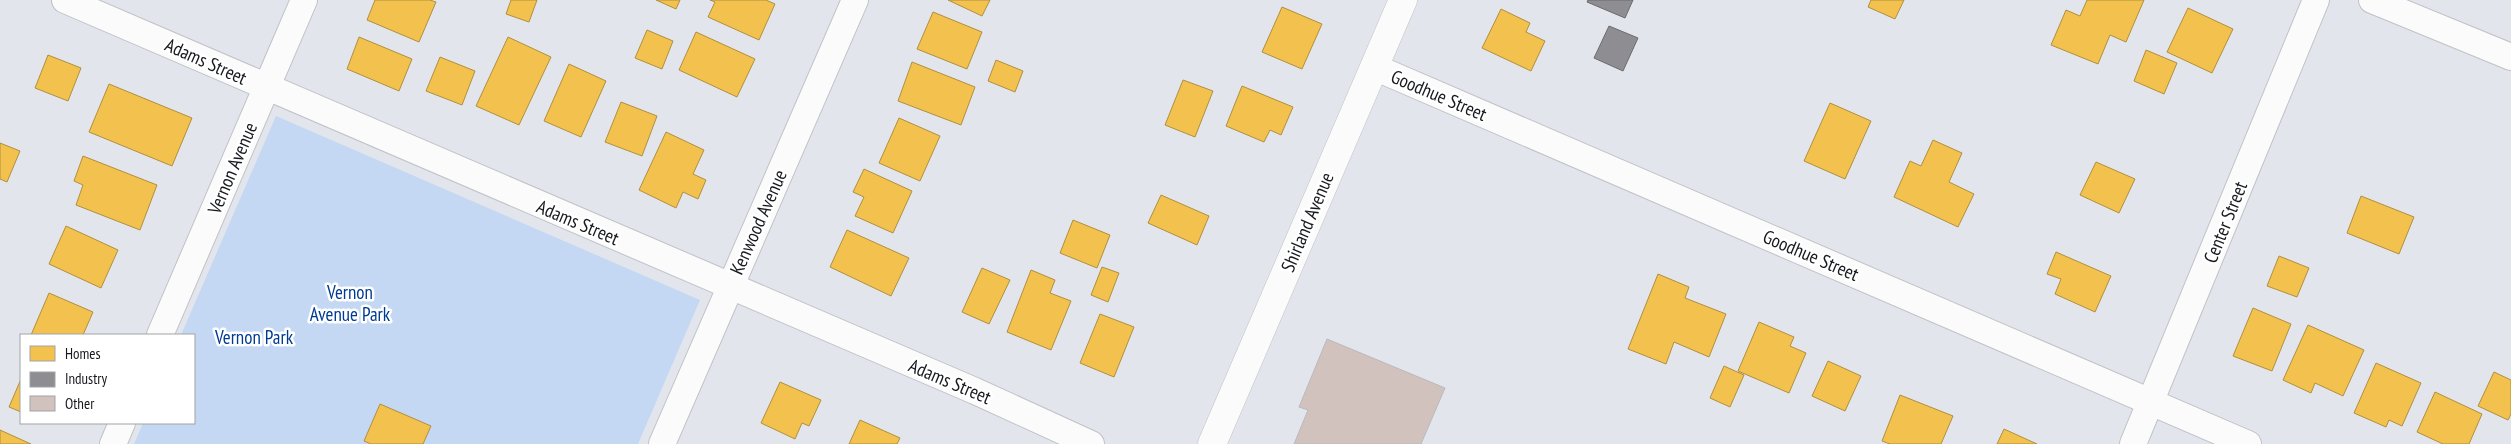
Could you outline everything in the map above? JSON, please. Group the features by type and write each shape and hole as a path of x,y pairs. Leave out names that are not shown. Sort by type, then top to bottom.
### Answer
{"street":[{"name":"Adams Street","path":"65,0 975,391 1090,444"},
{"name":"Vernon Avenue","path":"160,334 304,0"},
{"name":"Kenwood Avenue","path":"662,444 855,0"},
{"name":"Shirland Avenue","path":"1212,444 1403,0"},
{"name":"Center Street","path":"2133,444 2316,0"},
{"path":"2372,0 2511,57"},
{"name":"Goodhue Street","path":"1374,67 2248,444"},
{"path":"113,444 122,424"}],"green space":[{"name":"Vernon Avenue Park","path":"276,116 700,300 638,444 134,444 143,424 195,424 195,334 181,334"}],"building: Homes":[{"path":"375,0 430,0 436,2 419,42 367,20"},
{"path":"511,0 537,0 529,22 506,14"},
{"path":"656,0 680,0 676,9"},
{"path":"710,0 766,0 775,4 759,40 708,17 715,2"},
{"path":"948,0 990,0 982,16"},
{"path":"1871,0 1904,0 1895,19 1868,7"},
{"path":"2087,0 2144,0 2126,42 2110,35 2098,64 2051,45 2066,10 2080,16"},
{"path":"1282,7 1322,24 1302,69 1262,52"},
{"path":"2188,8 2233,29 2212,73 2167,52"},
{"path":"1501,9 1530,23 1526,32 1545,41 1531,71 1482,48"},
{"path":"933,12 982,32 967,69 917,49"},
{"path":"647,30 673,41 662,69 635,58"},
{"path":"696,32 755,59 737,97 679,70"},
{"path":"359,37 412,59 399,91 347,69"},
{"path":"508,37 551,57 519,125 476,106"},
{"path":"2146,50 2177,63 2164,94 2134,81"},
{"path":"48,55 81,68 68,101 35,88"},
{"path":"440,57 475,71 462,105 426,91"},
{"path":"996,60 1023,71 1015,92 988,81"},
{"path":"912,62 975,87 961,125 898,101"},
{"path":"569,64 606,81 581,137 544,121"},
{"path":"1183,80 1213,91 1195,137 1165,125"},
{"path":"109,84 192,118 172,166 89,132"},
{"path":"1242,86 1293,107 1281,135 1270,130 1264,142 1226,126"},
{"path":"621,102 657,116 642,156 605,142"},
{"path":"1830,103 1871,121 1845,179 1804,161"},
{"path":"899,118 940,136 920,181 879,163"},
{"path":"666,132 704,150 693,174 706,180 698,199 683,192 676,208 639,190"},
{"path":"1933,140 1962,153 1949,182 1974,194 1958,227 1894,197 1910,161 1921,166"},
{"path":"0,143 20,151 7,182 0,179"},
{"path":"83,156 157,185 140,230 76,205 83,185 74,181"},
{"path":"2096,162 2135,179 2119,213 2080,195"},
{"path":"864,169 912,191 893,233 855,216 864,197 853,192"},
{"path":"1161,195 1209,216 1197,245 1148,223"},
{"path":"2361,196 2414,217 2399,254 2347,233"},
{"path":"1073,220 1110,235 1097,268 1060,253"},
{"path":"66,226 118,250 101,288 49,264"},
{"path":"847,230 909,258 891,296 830,267"},
{"path":"2056,252 2111,276 2095,312 2055,294 2061,279 2047,274"},
{"path":"2279,256 2309,268 2297,297 2267,286"},
{"path":"1102,267 1119,273 1108,302 1091,295"},
{"path":"982,268 1010,280 989,324 962,312"},
{"path":"1031,270 1055,280 1050,293 1071,301 1051,350 1007,332"},
{"path":"1658,274 1689,287 1685,298 1726,314 1709,357 1674,342 1666,364 1628,349"},
{"path":"49,293 93,312 83,334 31,334"},
{"path":"2253,308 2291,324 2272,371 2233,356"},
{"path":"1100,314 1134,327 1114,377 1080,363"},
{"path":"1759,322 1794,337 1790,346 1806,353 1789,393 1738,371"},
{"path":"2308,325 2364,350 2343,396 2315,383 2311,393 2283,380"},
{"path":"1828,361 1861,376 1845,411 1812,396"},
{"path":"2376,363 2421,383 2402,426 2389,420 2386,427 2354,413"},
{"path":"1724,366 1744,375 1730,407 1710,398"},
{"path":"2494,372 2511,380 2511,414 2508,420 2478,406"},
{"path":"20,381 20,412 9,407"},
{"path":"780,382 821,400 809,426 802,423 795,439 761,423"},
{"path":"2435,392 2482,414 2469,444 2443,444 2417,432"},
{"path":"1900,395 1953,416 1941,444 1890,444 1882,441"},
{"path":"380,404 431,426 423,444 371,444 364,441"},
{"path":"860,420 900,438 897,444 849,444"},
{"path":"2004,429 2037,444 1997,444"},
{"path":"0,430 31,444 0,444"}],"building: Industry":[{"path":"1588,0 1633,0 1625,18 1587,2"},
{"path":"1609,26 1638,38 1623,71 1594,58"}],"building: Other":[{"path":"1327,339 1445,388 1421,444 1294,444 1308,410 1299,407"}],"park label":[{"name":"Vernon Park","path":"254,337"}]}
